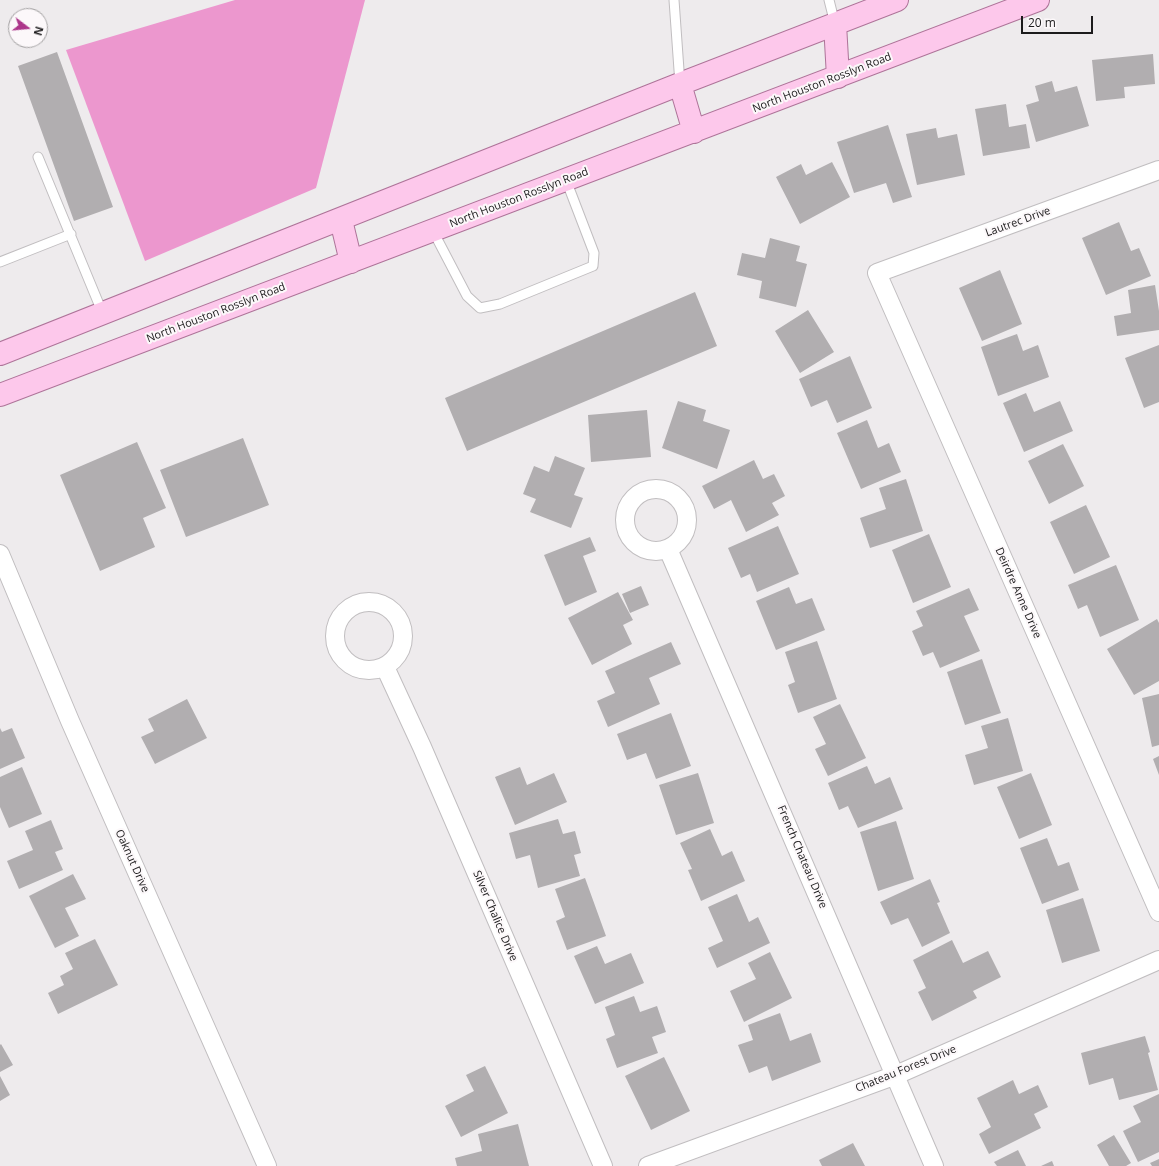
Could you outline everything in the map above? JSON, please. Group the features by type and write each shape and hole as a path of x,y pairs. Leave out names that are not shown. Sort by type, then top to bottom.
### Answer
{"main road":[{"path":"0,354 341,220 680,84 897,0"},
{"name":"North Houston Rosslyn Road","path":"0,394 694,132 1038,0"},
{"path":"835,24 838,77"},
{"path":"680,84 694,132"},
{"path":"341,220 351,262"}],"street":[{"name":"Lautrec Drive","path":"877,273 1159,170"},
{"name":"Deirdre Anne Drive","path":"877,273 1159,912"},
{"name":"French Chateau Drive","path":"668,549 934,1166"},
{"name":"Oaknut Drive","path":"0,554 70,721 267,1166"},
{"name":"Silver Chalice Drive","path":"385,667 425,754 603,1166"},
{"name":"Chateau Forest Drive","path":"648,1166 896,1075 1159,960"}],"lane":[{"path":"674,0 680,84"},
{"path":"829,0 835,24"},
{"path":"38,157 103,314"},
{"path":"433,231 467,296 480,308 500,304 593,266 594,252 566,180"},
{"path":"0,262 71,234"}],"shaded area":[{"path":"235,0 365,0 316,188 145,261 66,50"}],"building":[{"path":"57,52 113,207 74,221 18,66"},
{"path":"1153,54 1155,84 1124,87 1125,98 1096,101 1092,60"},
{"path":"1052,81 1055,92 1077,86 1089,126 1036,142 1026,105 1039,101 1035,86"},
{"path":"1006,104 1009,127 1026,124 1030,148 983,156 975,109"},
{"path":"888,125 912,197 893,203 886,183 854,193 837,142"},
{"path":"936,128 938,138 957,134 965,175 917,185 906,134"},
{"path":"832,162 850,197 800,224 776,177 801,164 806,175"},
{"path":"1119,222 1131,251 1139,248 1151,276 1106,295 1082,238"},
{"path":"770,238 800,246 796,261 807,264 796,307 759,298 762,281 737,275 742,253 765,258"},
{"path":"1000,270 1022,324 982,341 959,288"},
{"path":"1155,285 1159,311 1159,330 1117,336 1114,316 1131,313 1128,290"},
{"path":"695,292 717,346 467,451 445,398"},
{"path":"808,310 834,352 800,373 775,331"},
{"path":"1017,334 1023,351 1038,345 1049,377 998,396 981,347"},
{"path":"1159,345 1159,402 1144,408 1125,358"},
{"path":"850,356 872,408 837,423 827,400 811,407 799,379"},
{"path":"1026,393 1034,412 1060,401 1073,431 1024,452 1003,403"},
{"path":"678,401 706,410 703,421 730,430 717,469 662,448"},
{"path":"647,410 651,457 591,462 588,415"},
{"path":"867,420 878,448 889,443 901,472 861,489 837,433"},
{"path":"243,438 269,505 186,537 160,470"},
{"path":"137,442 166,508 143,518 155,547 100,571 60,475"},
{"path":"1063,444 1084,486 1049,504 1028,461"},
{"path":"555,456 585,468 574,495 583,498 571,528 530,512 536,499 523,494 534,466 549,472"},
{"path":"754,460 763,479 774,474 785,496 772,503 779,515 746,532 731,500 714,509 702,486"},
{"path":"906,479 923,531 870,548 860,518 886,509 879,488"},
{"path":"1086,505 1110,557 1074,574 1050,522"},
{"path":"778,526 799,574 757,592 750,574 741,578 728,548"},
{"path":"929,534 951,587 913,603 892,550"},
{"path":"590,537 596,551 583,556 597,592 565,606 544,555"},
{"path":"1116,565 1139,620 1100,637 1087,605 1078,609 1068,585"},
{"path":"641,586 649,605 630,613 622,594"},
{"path":"789,587 796,604 812,598 825,630 776,650 756,601"},
{"path":"969,588 979,610 964,616 980,651 940,668 933,652 923,656 912,631 923,626 916,611"},
{"path":"618,592 633,620 623,625 632,644 592,665 568,618"},
{"path":"1157,619 1159,623 1159,681 1134,695 1107,649"},
{"path":"817,641 837,699 798,713 788,685 795,682 785,652"},
{"path":"671,642 681,664 649,678 660,704 608,727 597,701 615,693 605,671"},
{"path":"982,659 1001,713 965,725 947,672"},
{"path":"1159,694 1159,745 1152,747 1142,698"},
{"path":"187,699 207,738 155,764 141,737 154,731 148,719"},
{"path":"840,704 866,758 828,776 815,749 826,744 813,717"},
{"path":"671,713 691,766 656,779 646,753 627,760 617,734"},
{"path":"1008,718 1023,771 974,785 965,755 988,748 981,726"},
{"path":"0,728 2,732 12,728 25,758 0,769"},
{"path":"1159,756 1159,775 1153,759"},
{"path":"867,766 875,784 890,777 903,809 858,828 848,806 839,810 828,783"},
{"path":"22,767 42,814 9,828 0,807 0,777"},
{"path":"520,767 527,785 554,773 567,802 515,825 495,777"},
{"path":"698,773 714,823 676,835 659,785"},
{"path":"1031,773 1052,825 1019,839 997,787"},
{"path":"558,819 563,834 575,831 581,853 574,855 580,876 538,888 530,855 516,859 509,833"},
{"path":"51,820 63,849 55,852 63,870 19,889 7,861 33,850 25,831"},
{"path":"896,821 914,879 878,891 860,832"},
{"path":"710,829 722,856 732,851 745,881 701,901 688,870 692,869 680,843"},
{"path":"1047,838 1058,866 1069,862 1079,890 1042,904 1020,848"},
{"path":"73,874 86,899 65,908 79,936 55,948 29,896"},
{"path":"585,878 606,936 567,950 556,921 565,917 555,889"},
{"path":"930,879 940,902 937,903 950,933 922,947 908,918 891,925 880,902"},
{"path":"737,894 749,922 758,917 770,943 717,968 708,948 723,941 708,907"},
{"path":"1083,898 1100,951 1062,963 1046,910"},
{"path":"95,939 118,985 58,1014 48,993 64,985 60,976 73,969 65,953"},
{"path":"952,940 963,963 988,951 1001,977 973,991 977,998 932,1021 918,992 926,988 913,960"},
{"path":"597,946 605,964 631,953 644,983 595,1004 574,956"},
{"path":"770,952 792,998 744,1022 730,991 756,979 748,963"},
{"path":"634,996 640,1012 657,1006 666,1032 652,1037 658,1053 617,1068 606,1039 615,1035 605,1007"},
{"path":"780,1013 790,1041 811,1033 821,1062 772,1081 767,1066 749,1073 738,1045 753,1040 748,1025"},
{"path":"1145,1036 1158,1090 1119,1100 1113,1078 1089,1085 1081,1053"},
{"path":"1,1044 13,1065 0,1072 0,1045"},
{"path":"664,1057 690,1111 651,1130 625,1076"},
{"path":"485,1066 508,1113 461,1137 445,1106 474,1091 466,1075"},
{"path":"0,1076 10,1095 0,1101"},
{"path":"1013,1080 1019,1094 1038,1085 1048,1107 1034,1114 1041,1128 989,1154 979,1134 991,1127 977,1098"},
{"path":"1159,1094 1159,1152 1138,1162 1123,1131 1141,1122 1133,1106"},
{"path":"518,1124 529,1166 457,1166 455,1158 482,1151 478,1134"},
{"path":"1114,1135 1131,1163 1126,1166 1109,1166 1097,1145"},
{"path":"853,1143 865,1166 822,1166 819,1160"},
{"path":"1018,1150 1026,1166 997,1166 994,1162"},
{"path":"1159,1159 1159,1166 1152,1166 1150,1163"},
{"path":"1052,1161 1054,1166 1041,1166"}]}
